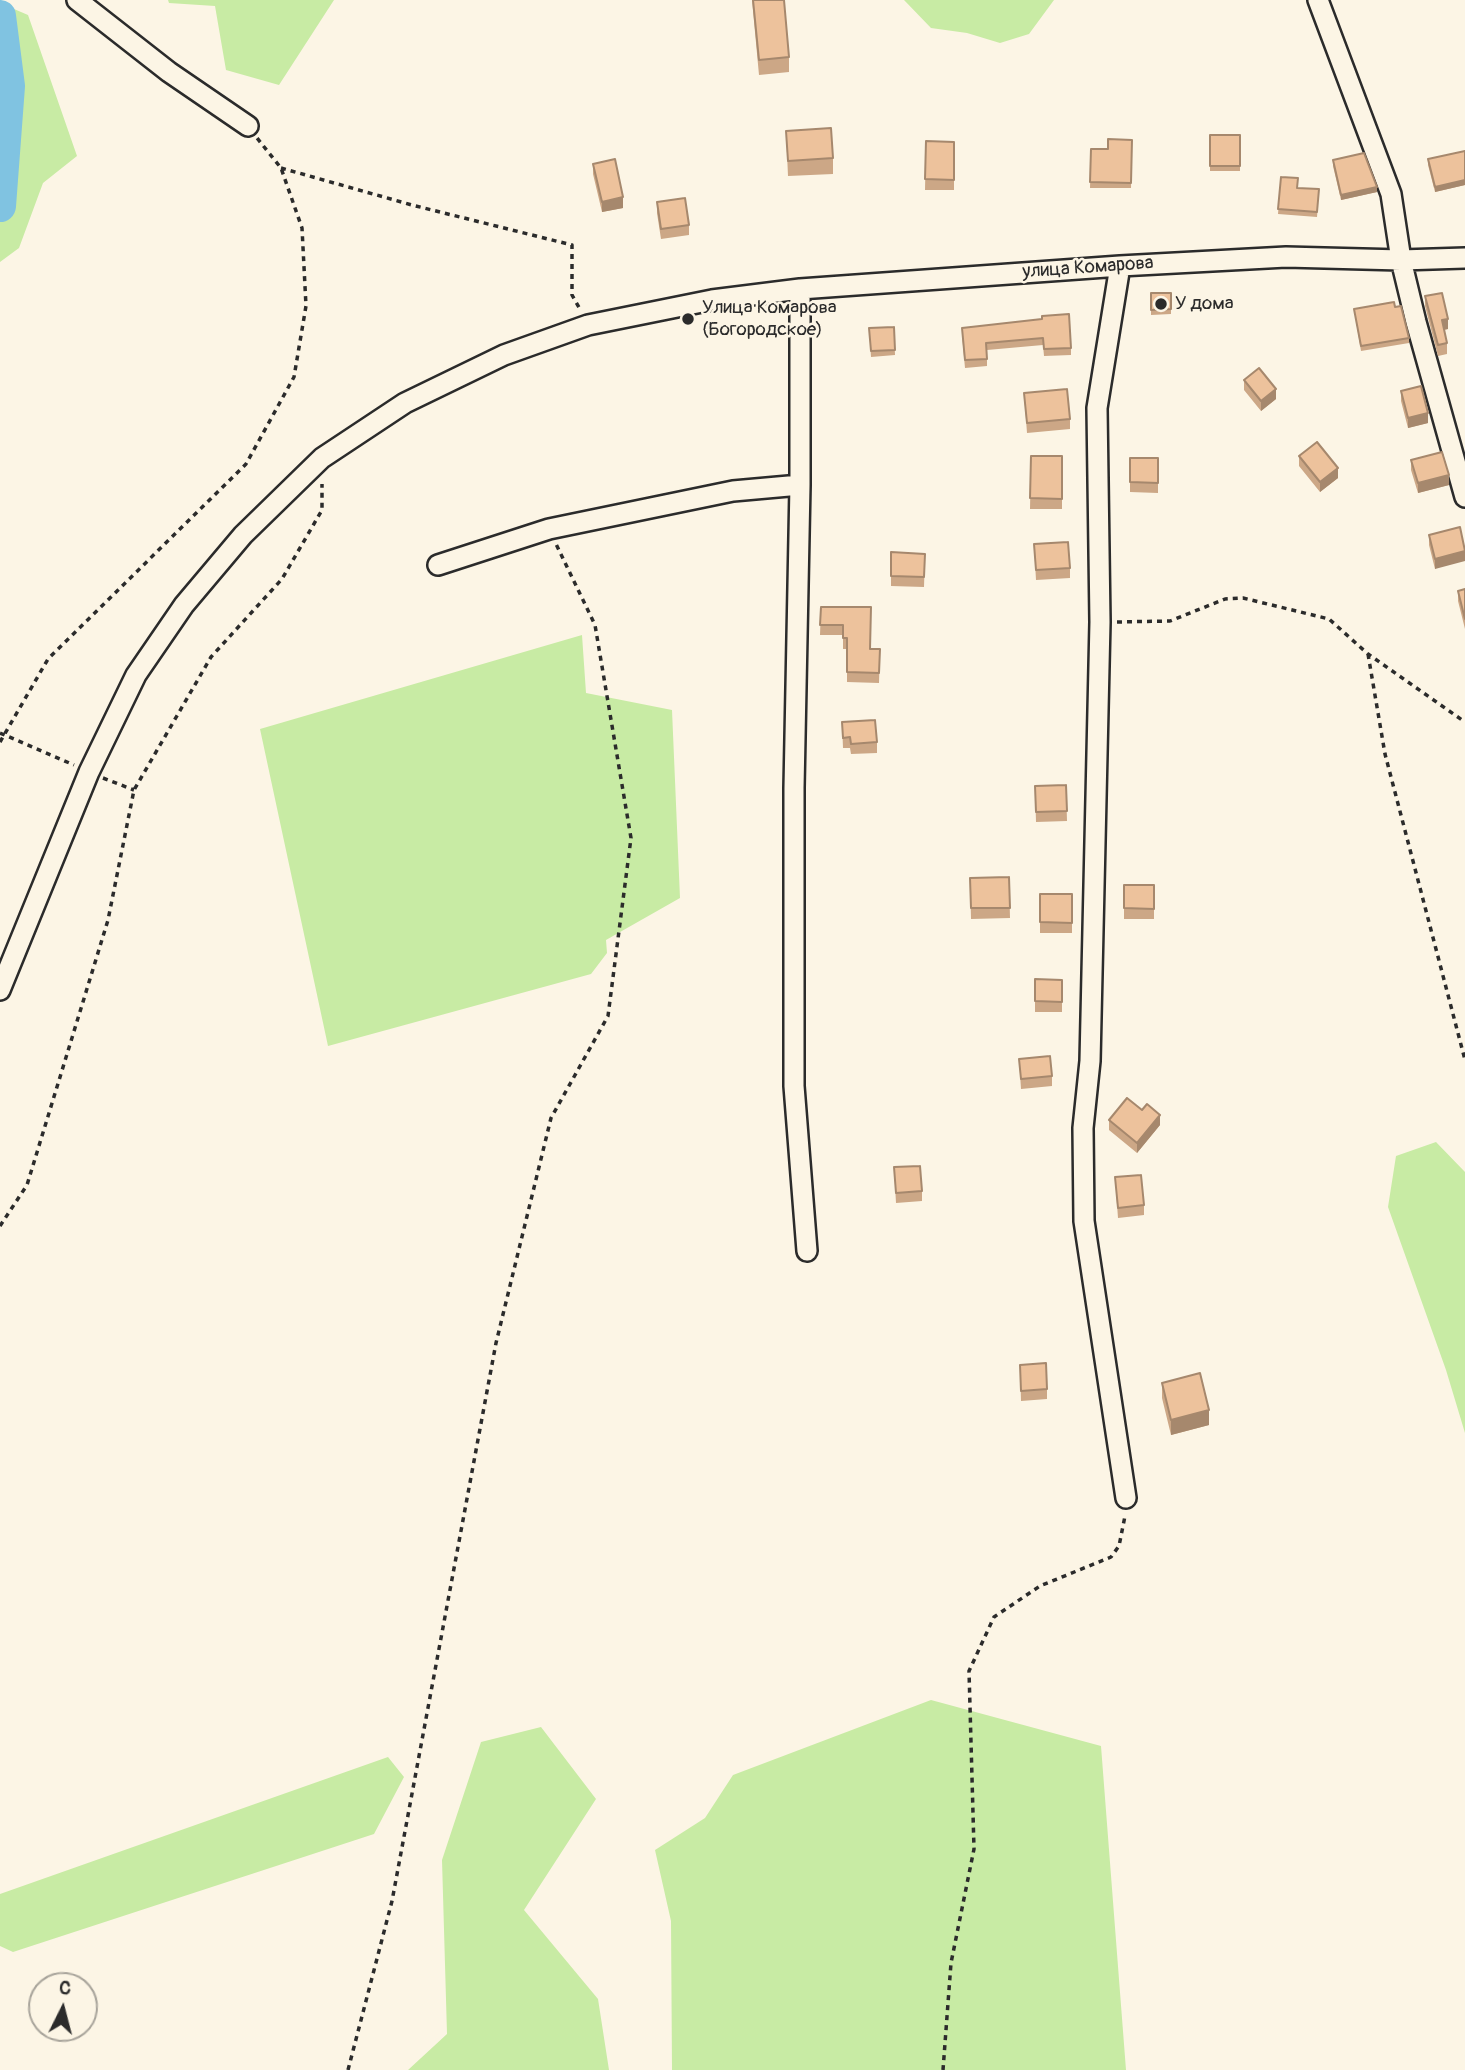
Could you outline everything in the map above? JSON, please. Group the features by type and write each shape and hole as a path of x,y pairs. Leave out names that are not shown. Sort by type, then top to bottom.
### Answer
{"street":[{"path":"77,0 169,72 248,126"},
{"path":"1318,0 1391,194 1401,260 1416,322 1465,497"},
{"name":"улица Комарова","path":"0,990 89,772 136,675 184,605 243,535 322,458 405,402 505,355 588,325 712,300 800,289 1120,266 1286,257 1401,260 1465,258"},
{"path":"1120,266 1097,408 1100,622 1090,1061 1083,1128 1084,1221 1126,1498"},
{"path":"800,289 800,485 794,788 794,1086 807,1251"},
{"path":"438,565 549,529 733,491 800,485"}],"path":[{"path":"0,742 2,733 48,659 246,464 294,377 306,306 302,228 281,168 248,126"},
{"path":"281,168 572,246 572,295 588,325"},
{"path":"0,1226 27,1185 108,920 134,790 211,657 282,579 322,510 322,458"},
{"path":"348,2070 392,1901 496,1343 547,1131 551,1118 608,1016 631,838 595,625 549,529"},
{"path":"1100,622 1170,621 1224,599 1243,598 1329,618 1368,654 1465,722"},
{"path":"1368,654 1385,754 1465,1060"},
{"path":"2,733 134,790"},
{"path":"943,2070 951,1963 974,1849 969,1671 994,1617 1040,1586 1111,1557 1119,1546 1125,1526 1126,1498"}],"green space":[{"path":"168,0 334,0 279,85 226,70 215,6 169,3"},
{"path":"904,0 1054,0 1029,34 1000,43 967,33 931,28"},
{"path":"0,3 28,15 77,156 43,183 19,248 0,262"},
{"path":"582,635 586,693 672,710 680,898 606,940 607,953 591,974 328,1046 260,729"},
{"path":"1436,1142 1465,1172 1465,1433 1446,1370 1388,1207 1396,1156"},
{"path":"931,1700 1101,1746 1126,2070 672,2070 671,1921 655,1850 705,1818 733,1775"},
{"path":"541,1727 596,1799 524,1910 598,1999 609,2070 408,2070 447,2034 442,1860 481,1742"},
{"path":"388,1757 404,1777 374,1834 13,1952 0,1946 0,1894"}],"building":[{"path":"753,0 784,0 789,57 759,60"},
{"path":"831,128 833,158 788,161 786,131"},
{"path":"1210,135 1240,135 1240,166 1210,166"},
{"path":"1108,139 1132,140 1131,183 1090,182 1091,149 1108,149"},
{"path":"926,141 954,142 954,180 925,179"},
{"path":"1465,151 1465,180 1435,187 1428,159"},
{"path":"1364,153 1377,187 1341,195 1333,160"},
{"path":"615,159 623,197 602,202 593,164"},
{"path":"1281,177 1298,178 1297,188 1319,189 1317,212 1278,209"},
{"path":"685,198 689,225 661,229 657,202"},
{"path":"1151,293 1171,293 1171,309 1151,310"},
{"path":"1442,293 1448,319 1442,320 1447,343 1438,345 1425,296"},
{"path":"1394,302 1395,307 1401,306 1409,338 1361,346 1354,309"},
{"path":"1069,314 1071,348 1044,349 1043,338 986,343 987,359 965,360 962,328"},
{"path":"894,327 895,350 871,351 869,328"},
{"path":"1259,368 1276,389 1261,401 1244,380"},
{"path":"1421,386 1428,413 1408,418 1401,391"},
{"path":"1067,389 1070,419 1027,423 1024,393"},
{"path":"1317,442 1338,468 1320,482 1299,456"},
{"path":"1442,452 1449,475 1418,483 1411,460"},
{"path":"1031,456 1062,456 1062,499 1030,498"},
{"path":"1130,458 1158,458 1158,483 1130,482"},
{"path":"1460,527 1465,551 1435,559 1429,535"},
{"path":"1068,542 1070,568 1036,570 1034,544"},
{"path":"891,552 925,554 924,577 891,576"},
{"path":"1465,589 1465,619 1458,591"},
{"path":"821,607 871,607 870,649 880,649 879,673 847,672 847,638 843,638 843,625 820,625"},
{"path":"875,720 877,742 851,744 850,737 843,738 842,722"},
{"path":"1066,785 1067,811 1036,812 1035,786"},
{"path":"1009,877 1010,908 971,908 970,878"},
{"path":"1124,885 1154,885 1154,909 1124,908"},
{"path":"1040,894 1072,894 1072,923 1040,922"},
{"path":"1035,979 1062,980 1062,1002 1035,1001"},
{"path":"1050,1056 1052,1076 1021,1079 1019,1059"},
{"path":"1127,1098 1142,1110 1147,1104 1160,1115 1137,1143 1109,1120"},
{"path":"920,1166 922,1191 896,1193 894,1167"},
{"path":"1141,1175 1144,1205 1118,1208 1115,1177"},
{"path":"1046,1363 1047,1389 1021,1391 1020,1365"},
{"path":"1200,1373 1209,1410 1171,1420 1162,1383"}],"waterway":[{"path":"0,16 9,86 0,206"}],"place":[{"name":"У дома","path":"1161,304"},
{"name":"Улица Комарова (Богородское)","path":"688,319"}]}
